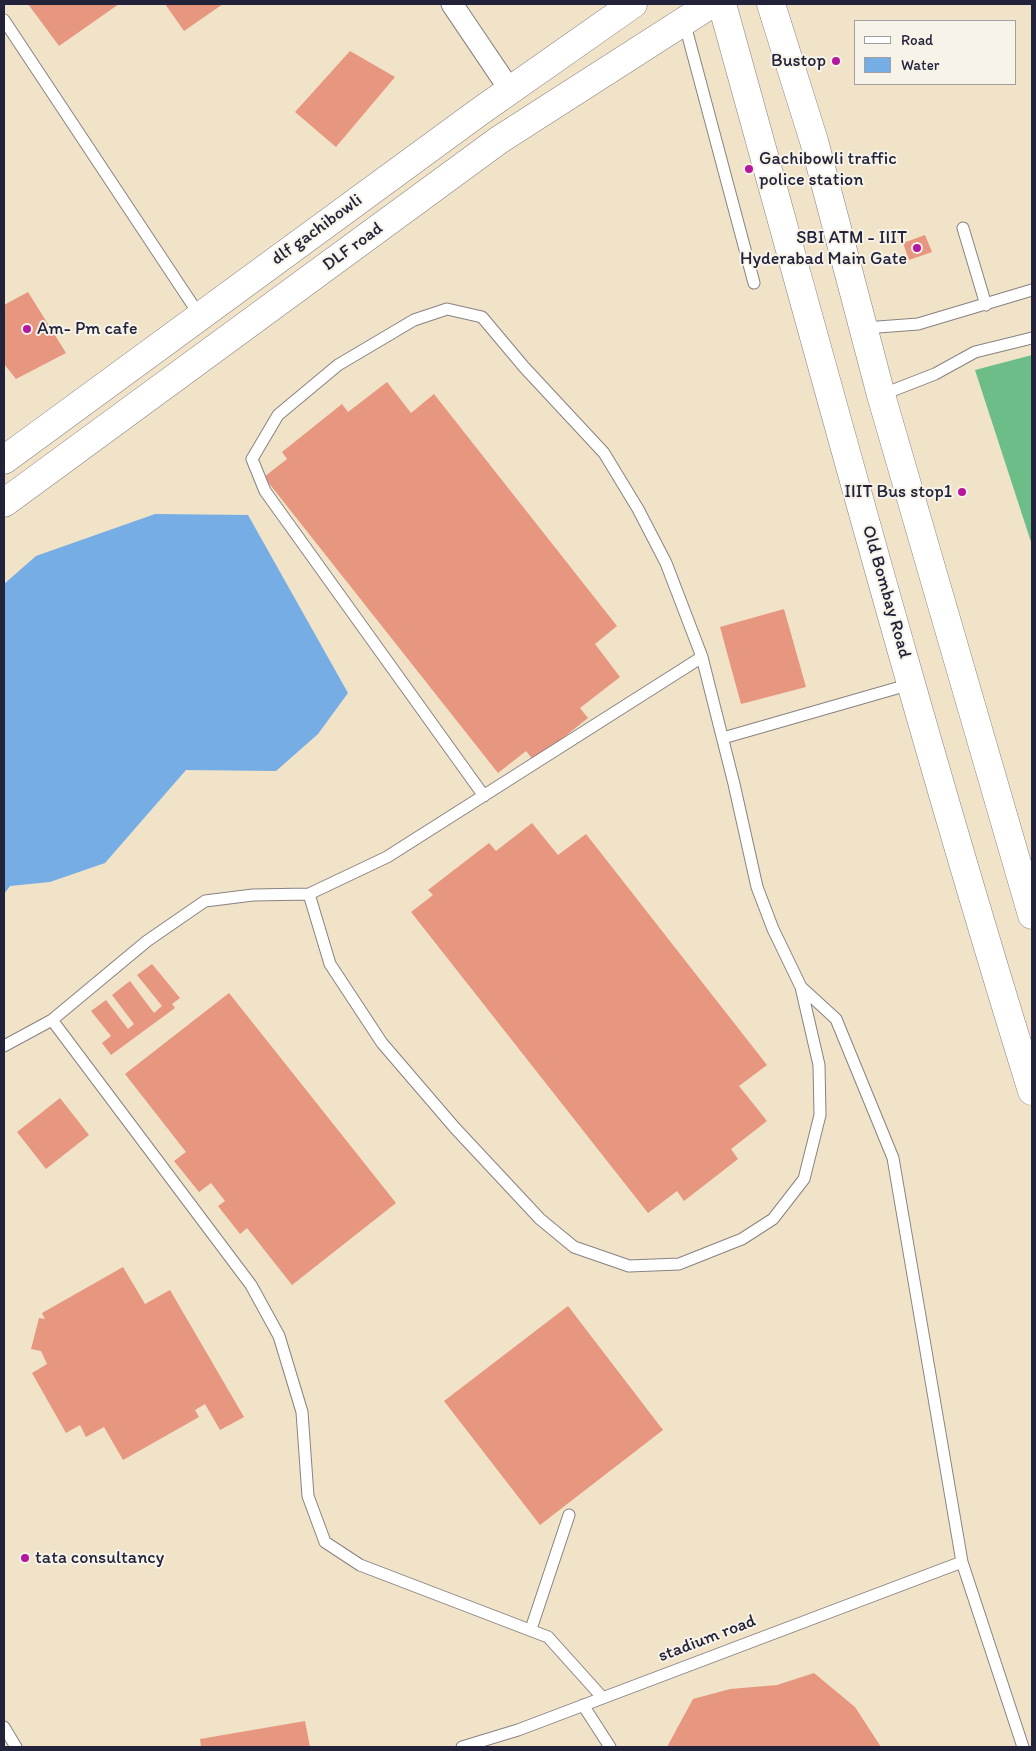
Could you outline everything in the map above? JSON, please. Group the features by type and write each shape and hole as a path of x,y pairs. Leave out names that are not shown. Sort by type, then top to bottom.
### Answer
{"main road":[{"name":"dlf gachibowli","path":"4,460 510,90 633,4"},
{"name":"DLF road","path":"4,503 499,140 711,4"},
{"name":"Old Bombay Road","path":"722,4 912,684 996,975 1032,1091"},
{"path":"771,4 814,141 882,395 1032,915"}],"street":[{"path":"452,4 510,90"}],"lane":[{"path":"4,20 200,316"},
{"path":"684,21 754,283"},
{"path":"963,228 986,305"},
{"path":"865,328 918,324 1032,290"},
{"path":"309,894 330,964 382,1043 455,1128 540,1219 574,1247 629,1266 679,1264 742,1239 773,1219 804,1179 820,1115 819,1065 801,987 773,929 757,887 723,738 702,657 666,563 638,509 604,453 524,367 482,316 447,309 414,320 338,365 278,415 252,459 265,491 484,796"},
{"path":"882,395 935,374 975,352 1032,338"},
{"path":"4,1046 52,1020 146,941 205,901 253,895 309,894 387,857 702,657"},
{"path":"723,738 912,684"},
{"path":"801,987 836,1019 893,1158 962,1562 1023,1747"},
{"path":"52,1020 106,1095 251,1285 280,1336 302,1412 308,1496 325,1542 360,1565 548,1637 602,1697"},
{"path":"531,1630 569,1516"},
{"name":"stadium road","path":"462,1747 518,1730 962,1562"},
{"path":"583,1705 610,1747"},
{"path":"4,1727 16,1747"}],"green space":[{"path":"1032,355 1032,545 975,370"}],"water":[{"path":"155,514 248,515 348,693 318,734 276,771 186,770 105,863 50,882 10,886 4,894 4,584 36,556"}],"building":[{"path":"28,4 119,4 59,46"},
{"path":"165,4 223,4 184,31"},
{"path":"350,51 395,77 336,147 295,112"},
{"name":"SBI ATM - IIIT Hyderabad Main Gate","path":"925,235 932,252 909,260 903,243"},
{"name":"Am- Pm cafe","path":"28,292 66,353 16,379 4,364 4,305"},
{"path":"387,382 411,413 434,394 617,626 595,644 620,677 580,708 588,718 534,761 526,751 498,773 264,477 287,459 282,452 342,404 348,412"},
{"path":"784,609 806,687 741,704 720,627"},
{"path":"532,823 558,855 586,834 767,1065 739,1086 767,1121 731,1149 738,1159 684,1201 677,1191 648,1213 411,912 433,895 428,890 489,843 496,851"},
{"path":"152,964 180,998 172,1004 175,1008 111,1055 102,1043 111,1036 91,1011 106,1000 128,1029 134,1024 112,995 130,981 154,1013 162,1006 137,975"},
{"path":"229,993 396,1203 292,1285 247,1228 240,1234 218,1206 225,1201 211,1183 199,1192 174,1161 186,1152 125,1074"},
{"path":"60,1098 89,1135 46,1169 17,1132"},
{"path":"123,1267 145,1304 170,1290 244,1417 220,1430 205,1404 195,1410 199,1417 123,1460 104,1427 86,1437 80,1425 66,1433 32,1373 47,1364 41,1351 31,1349 39,1318 45,1319 42,1313"},
{"path":"568,1306 663,1430 540,1525 444,1401"},
{"path":"814,1673 855,1707 881,1747 667,1747 693,1699 730,1689 777,1685"},
{"path":"305,1721 310,1747 201,1747 200,1739"}],"place":[{"name":"Bustop","path":"836,61"},
{"name":"Gachibowli traffic police station","path":"749,169"},
{"name":"SBI ATM - IIIT Hyderabad Main Gate","path":"917,248"},
{"name":"Am- Pm cafe","path":"27,329"},
{"name":"IIIT Bus stop1","path":"962,492"},
{"name":"tata consultancy","path":"25,1558"}]}
